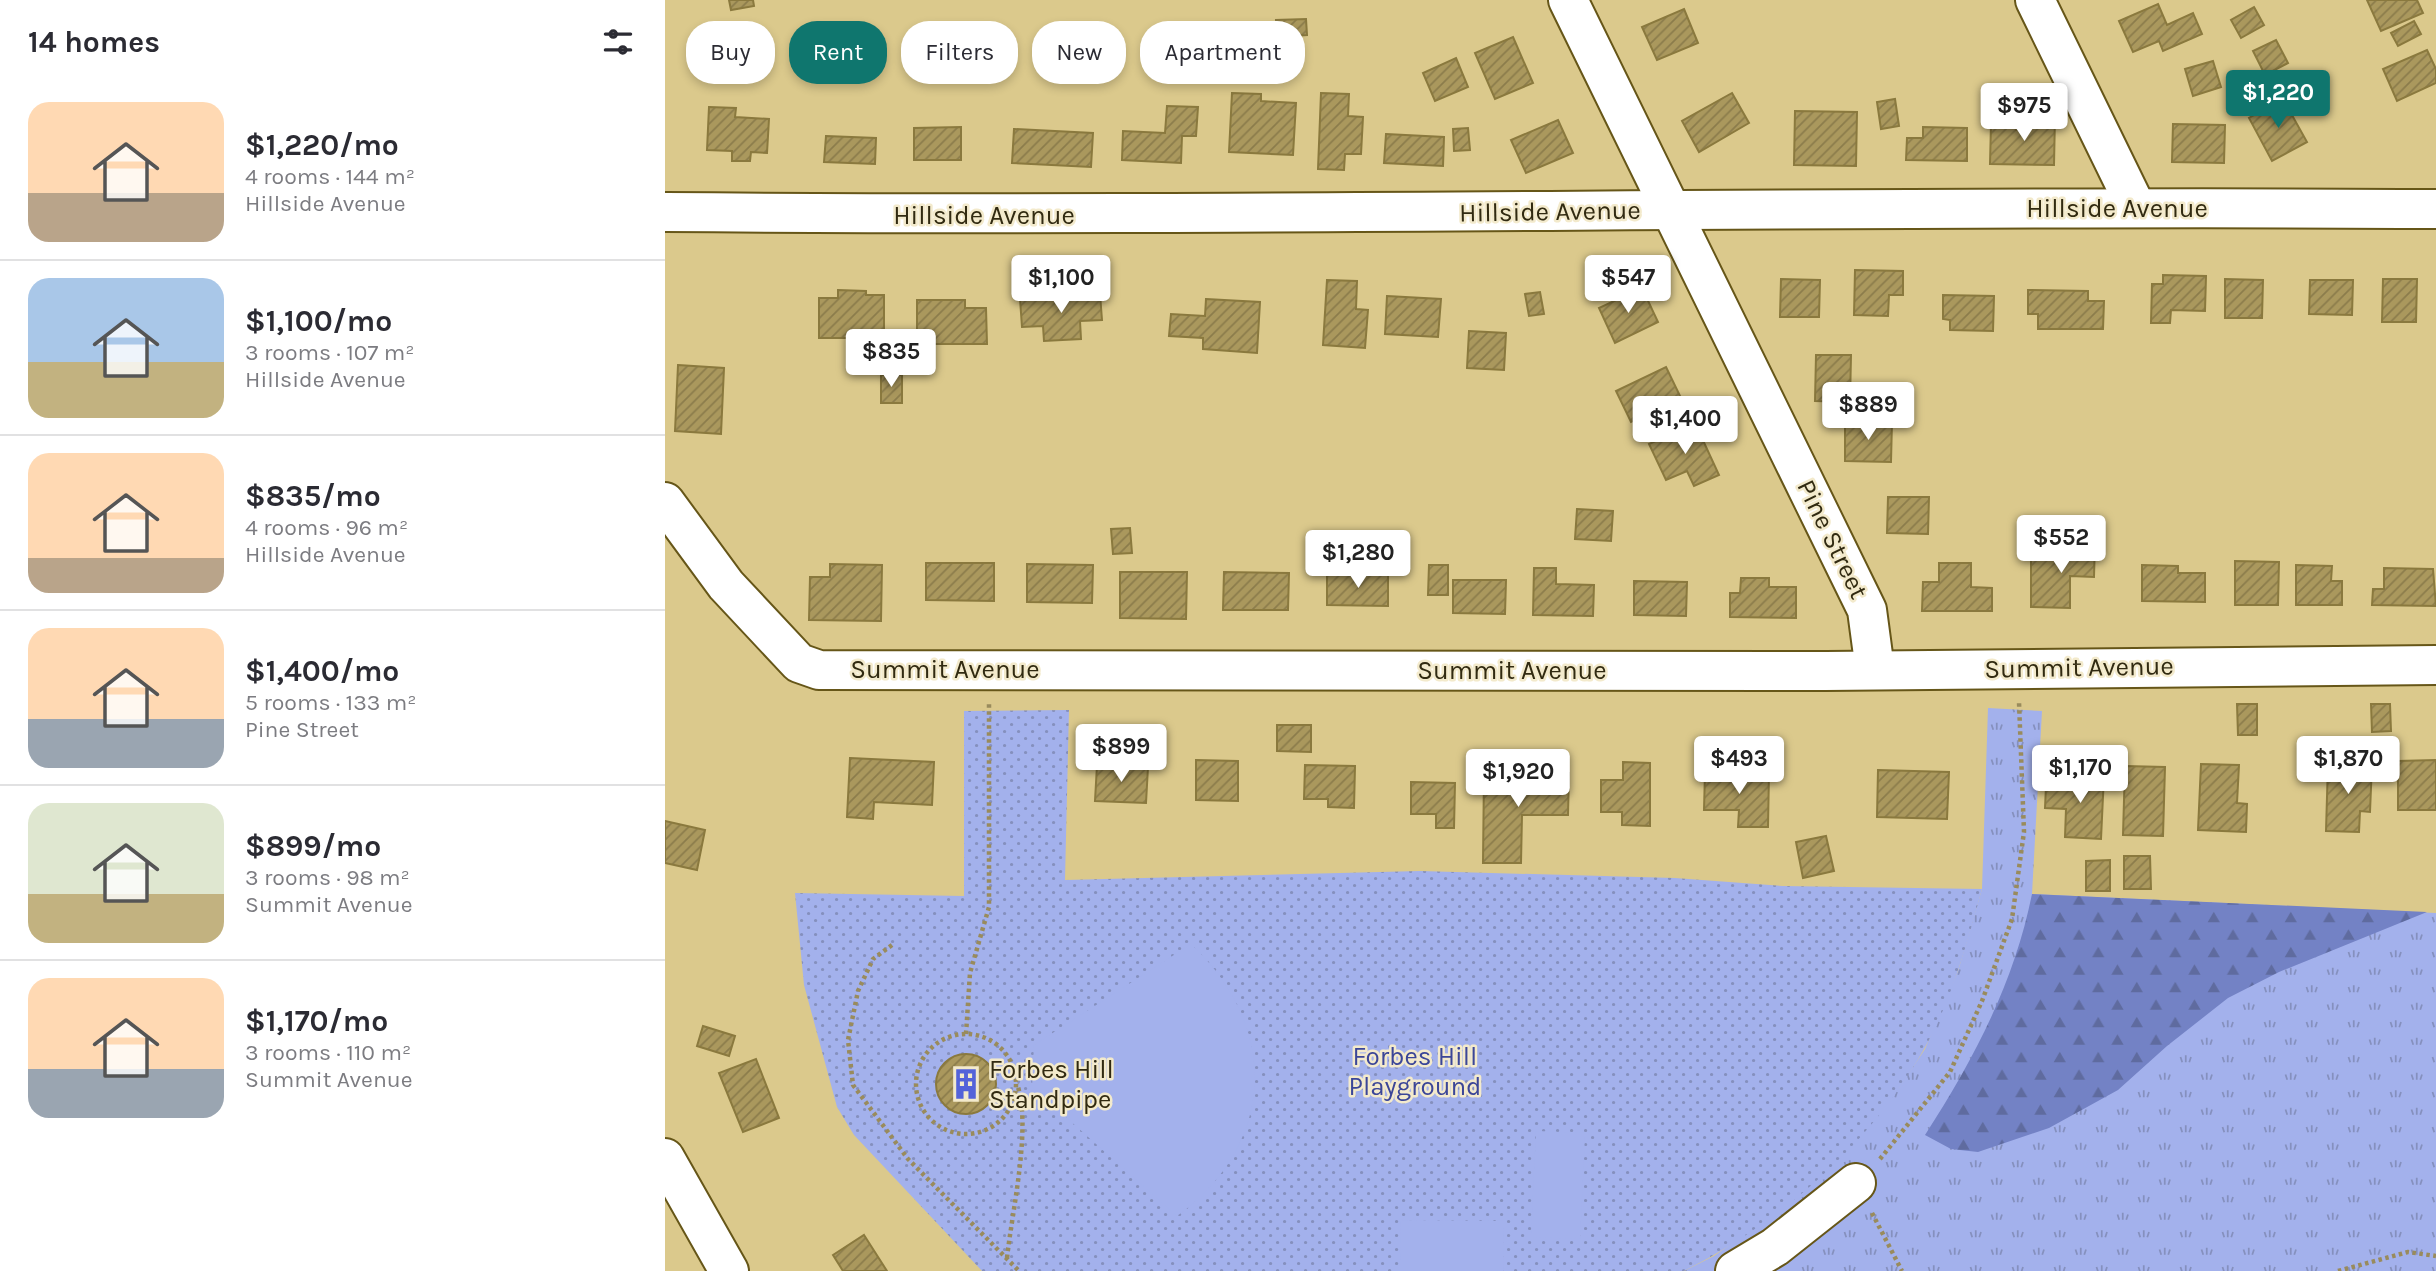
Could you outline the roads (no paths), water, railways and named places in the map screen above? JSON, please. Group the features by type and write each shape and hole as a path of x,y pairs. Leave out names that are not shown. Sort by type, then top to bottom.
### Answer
{"street":[{"name":"Pine Street","path":"1568,0 1867,610 1875,670"},
{"path":"2035,0 2136,207"},
{"name":"Hillside Avenue","path":"665,212 1076,216 2136,207 2436,209"},
{"name":"Summit Avenue","path":"665,502 726,585 799,663 819,670 1875,670 2436,665"},
{"path":"665,1158 729,1271"},
{"path":"1735,1271 1786,1239 1856,1183"}],"place":[{"name":"Forbes Hill Standpipe","path":"966,1084"}],"park label":[{"name":"Forbes Hill Playground","path":"1415,1071"}]}
